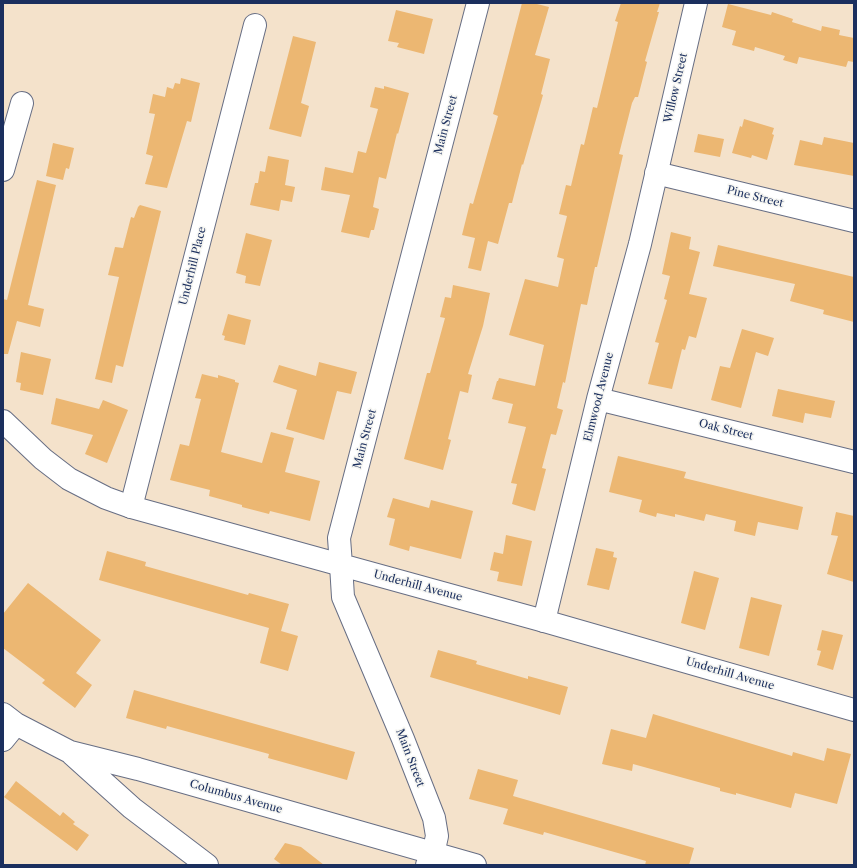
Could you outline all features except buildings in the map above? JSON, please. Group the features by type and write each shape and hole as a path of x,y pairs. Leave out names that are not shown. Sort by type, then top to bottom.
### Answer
{"street":[{"name":"Main Street","path":"430,859 437,836 434,818 403,739 343,597 339,538 478,3"},
{"name":"Willow Street","path":"656,173 696,3"},
{"name":"Underhill Place","path":"131,507 255,25"},
{"path":"3,170 22,102"},
{"name":"Pine Street","path":"656,173 854,221"},
{"name":"Elmwood Avenue","path":"544,621 598,399 640,244 656,173"},
{"name":"Oak Street","path":"598,399 854,462"},
{"name":"Underhill Avenue","path":"3,421 43,459 69,479 106,498 131,507 544,621 854,710"},
{"name":"Columbus Avenue","path":"7,726 70,752 138,769 430,859 475,865"},
{"path":"70,752 132,808 207,865"}]}
